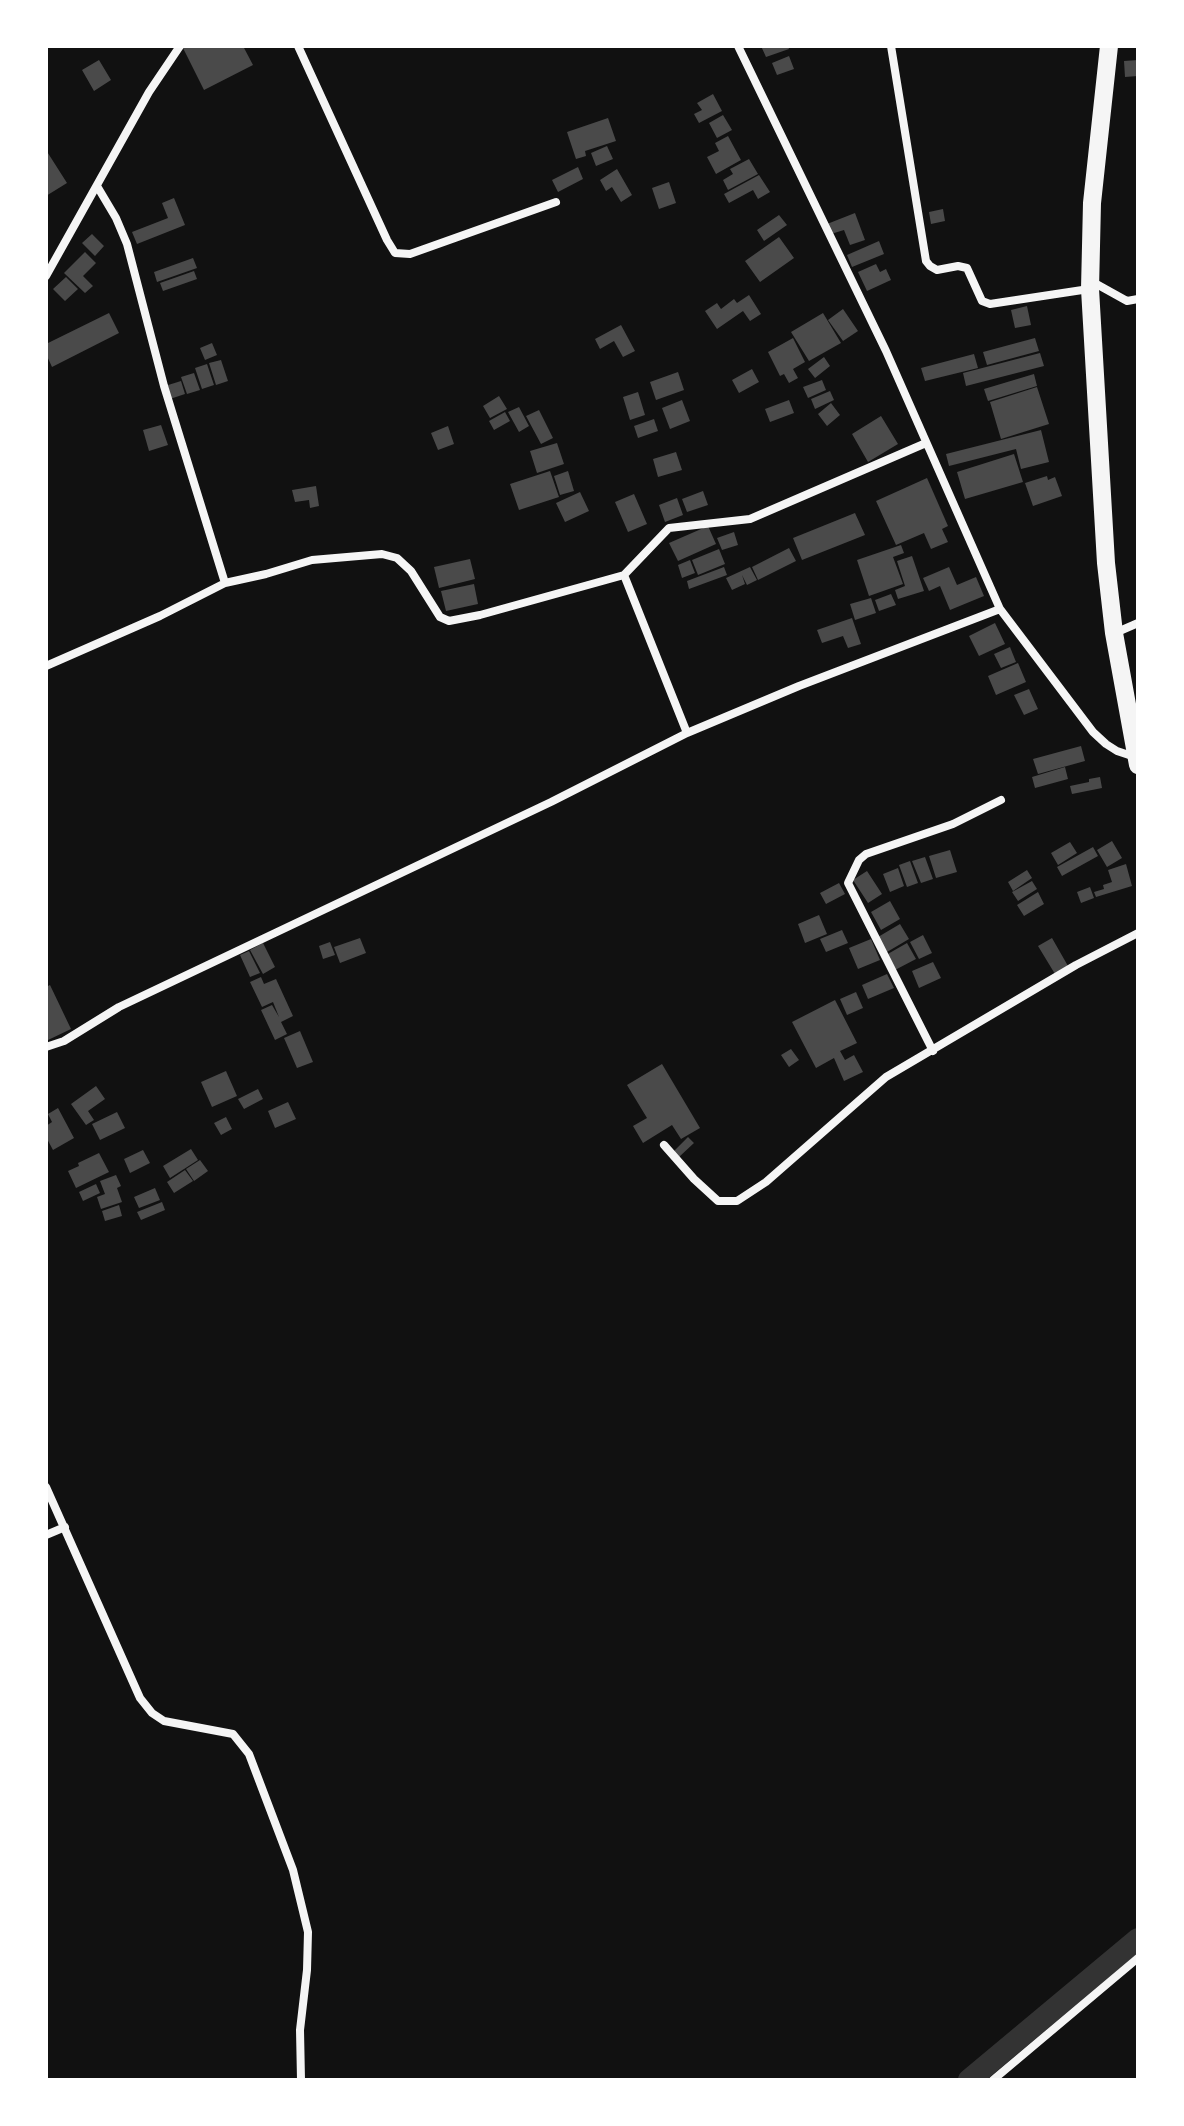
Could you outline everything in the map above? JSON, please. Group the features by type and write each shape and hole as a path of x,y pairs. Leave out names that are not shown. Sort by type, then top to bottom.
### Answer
{"highway":[{"path":"1109,46 1092,203 1090,285 1106,563 1114,633 1137,762"}],"street":[{"path":"46,276 149,92 180,46"},
{"path":"298,46 395,253 410,254 556,202"},
{"path":"738,46 886,351 1000,609 1093,732 1106,744 1137,762"},
{"path":"891,46 926,261 930,266 937,270 958,266 967,268 982,301 990,304 1090,285 1127,301 1138,299"},
{"path":"97,186 127,244 164,386 225,583"},
{"path":"46,666 160,616 225,583 312,560 382,554 397,558 405,564 440,617 449,621 480,615 624,575 669,528 750,519 926,443"},
{"path":"624,575 687,733"},
{"path":"46,1047 64,1041 119,1007 551,802 687,733 799,686 1000,609"},
{"path":"1114,633 1138,623"},
{"path":"933,1051 848,883 859,860 866,854 953,824 1001,800"},
{"path":"664,1145 718,1201 737,1201 766,1182 886,1077 1076,965 1138,933"},
{"path":"46,1487 140,1698 152,1713 164,1721 233,1734 249,1754 293,1870 308,1932 300,2030 301,2080"},
{"path":"46,1535 65,1527"},
{"path":"993,2080 1138,1958"}],"building":[{"path":"182,46 243,46 253,65 204,90"},
{"path":"761,46 788,46 789,49 766,57"},
{"path":"789,56 794,69 777,75 772,63"},
{"path":"99,60 111,80 94,91 82,70"},
{"path":"1138,60 1138,76 1125,77 1124,61"},
{"path":"713,94 722,111 699,123 694,114 702,110 697,103"},
{"path":"723,115 732,130 717,138 709,123"},
{"path":"608,118 616,141 585,151 586,156 576,159 567,132"},
{"path":"728,136 741,160 716,174 707,157 719,151 715,143"},
{"path":"607,146 613,159 596,166 591,153"},
{"path":"46,150 67,183 46,196"},
{"path":"749,159 758,174 728,190 723,180 733,174 730,169"},
{"path":"578,167 583,179 558,192 552,180"},
{"path":"617,169 632,195 621,202 612,187 606,191 600,180"},
{"path":"759,175 770,192 758,199 753,190 729,203 724,194"},
{"path":"669,182 676,203 659,209 652,188"},
{"path":"174,198 185,225 137,244 132,232 168,218 162,203"},
{"path":"943,209 945,221 931,224 929,212"},
{"path":"855,213 865,240 850,245 844,230 831,234 827,224"},
{"path":"779,215 787,225 764,241 757,230"},
{"path":"92,234 104,246 95,256 82,243"},
{"path":"779,237 794,258 760,282 745,261"},
{"path":"879,241 884,254 852,267 847,255"},
{"path":"85,252 96,263 83,276 93,286 85,293 64,273"},
{"path":"193,258 197,268 157,282 154,272"},
{"path":"876,264 880,272 886,269 891,280 867,291 858,272"},
{"path":"194,271 197,279 163,291 160,283"},
{"path":"66,277 78,289 65,301 53,289"},
{"path":"749,295 761,314 750,321 743,311 717,329 705,311 717,303 721,309 734,299 737,303"},
{"path":"1027,306 1031,325 1015,328 1011,310"},
{"path":"843,309 858,331 843,341 828,320"},
{"path":"109,313 119,333 52,367 46,354 46,344"},
{"path":"823,313 841,343 809,361 791,332"},
{"path":"621,325 635,351 623,357 614,341 600,349 595,339"},
{"path":"793,338 805,362 793,369 798,378 789,383 784,374 780,376 768,352"},
{"path":"1035,338 1039,351 987,365 983,352"},
{"path":"212,343 217,355 205,360 200,348"},
{"path":"1040,353 1044,366 966,386 963,373"},
{"path":"974,354 978,368 925,381 921,368"},
{"path":"824,357 830,366 815,378 808,369"},
{"path":"221,360 228,381 216,385 209,363"},
{"path":"207,364 214,385 202,389 195,368"},
{"path":"752,369 759,382 739,393 732,380"},
{"path":"678,372 684,390 656,400 650,382"},
{"path":"194,373 200,390 187,394 181,377"},
{"path":"1034,374 1037,386 988,401 984,389"},
{"path":"822,380 826,390 808,398 803,387"},
{"path":"181,381 185,394 170,399 165,386"},
{"path":"1037,387 1049,424 1001,439 990,402"},
{"path":"830,391 834,400 815,409 811,399"},
{"path":"638,392 645,415 630,420 623,397"},
{"path":"499,396 507,409 490,418 483,406"},
{"path":"682,400 690,421 670,429 662,408"},
{"path":"789,400 794,413 770,422 765,409"},
{"path":"831,403 840,415 827,426 818,414"},
{"path":"519,407 529,426 519,432 508,412"},
{"path":"539,410 553,438 541,444 526,416"},
{"path":"505,412 510,421 494,430 489,421"},
{"path":"881,416 898,444 868,462 852,434"},
{"path":"654,419 658,431 638,438 634,426"},
{"path":"161,425 168,445 149,451 143,430"},
{"path":"448,426 454,444 438,450 431,433"},
{"path":"1041,430 1049,462 1021,469 1016,449 949,466 946,454"},
{"path":"557,443 564,464 537,473 530,451"},
{"path":"676,452 682,470 658,477 653,459"},
{"path":"1014,454 1023,482 965,499 957,472"},
{"path":"550,471 559,497 519,510 510,484"},
{"path":"568,471 574,491 560,495 554,476"},
{"path":"1047,476 1048,480 1055,477 1062,496 1033,506 1025,483"},
{"path":"927,478 948,526 942,529 948,542 931,549 924,533 896,545 876,501"},
{"path":"316,486 319,506 310,508 309,500 295,502 292,490"},
{"path":"703,491 708,505 687,512 682,499"},
{"path":"580,492 589,511 565,522 556,503"},
{"path":"634,494 647,524 628,532 615,502"},
{"path":"677,498 683,515 665,522 659,505"},
{"path":"855,513 865,535 802,560 793,538"},
{"path":"708,526 716,544 678,561 669,543"},
{"path":"734,532 738,545 722,550 717,538"},
{"path":"901,545 904,553 893,557 903,584 869,596 857,560"},
{"path":"789,548 796,561 758,580 752,567"},
{"path":"719,549 725,564 698,575 692,560"},
{"path":"912,556 924,591 898,599 895,590 905,586 897,561"},
{"path":"470,559 475,579 439,588 434,567"},
{"path":"690,560 695,573 682,578 678,565"},
{"path":"724,567 727,575 689,589 687,581"},
{"path":"750,567 757,580 747,585 742,575 745,584 732,590 726,578"},
{"path":"949,567 957,585 976,577 984,596 950,610 940,586 929,591 923,578"},
{"path":"474,584 478,604 446,611 441,591"},
{"path":"891,594 896,605 879,611 875,600"},
{"path":"871,598 876,613 855,620 850,604"},
{"path":"852,618 861,644 848,648 843,636 822,643 817,630"},
{"path":"995,623 1005,644 979,656 969,636"},
{"path":"1010,647 1016,662 1001,668 994,654"},
{"path":"1018,663 1026,682 996,695 988,676"},
{"path":"1029,689 1038,709 1024,715 1014,695"},
{"path":"1081,746 1085,761 1038,774 1033,759"},
{"path":"1065,767 1068,779 1035,788 1032,777"},
{"path":"1100,777 1102,788 1072,794 1070,786"},
{"path":"1112,841 1122,858 1107,867 1097,850"},
{"path":"1070,842 1077,853 1058,865 1051,853"},
{"path":"1093,847 1098,856 1062,876 1057,867"},
{"path":"950,850 957,872 936,878 929,856"},
{"path":"925,857 933,879 921,883 912,861"},
{"path":"910,861 918,883 907,887 899,865"},
{"path":"1126,864 1132,886 1096,897 1094,892 1112,882 1108,870"},
{"path":"898,868 904,886 890,892 883,874"},
{"path":"1027,870 1032,878 1013,891 1008,882"},
{"path":"867,871 882,894 868,903 853,880"},
{"path":"1032,881 1037,889 1018,901 1012,892"},
{"path":"839,883 845,894 826,904 820,893"},
{"path":"1090,887 1094,898 1081,903 1077,892"},
{"path":"1038,892 1044,904 1024,916 1017,905"},
{"path":"890,901 900,919 881,930 871,912"},
{"path":"819,915 827,934 805,943 798,924"},
{"path":"900,924 909,939 887,952 878,937"},
{"path":"842,930 848,943 826,952 820,939"},
{"path":"923,935 932,953 919,959 910,942"},
{"path":"360,938 366,953 340,963 334,947"},
{"path":"1052,938 1068,966 1055,974 1038,946"},
{"path":"871,939 880,960 858,969 849,948"},
{"path":"330,942 335,955 323,959 319,946"},
{"path":"263,943 275,967 263,974 250,950"},
{"path":"907,943 916,959 895,970 886,955"},
{"path":"249,951 260,973 250,977 240,955"},
{"path":"933,962 941,978 919,988 912,971"},
{"path":"887,974 894,988 868,999 862,985"},
{"path":"261,977 264,984 276,979 293,1016 281,1022 287,1034 275,1040 261,1010 272,1005 279,1017 273,1002 262,1007 250,982"},
{"path":"50,985 71,1029 46,1041 46,987"},
{"path":"856,992 863,1008 847,1015 840,999"},
{"path":"835,1000 857,1043 840,1051 845,1060 854,1055 863,1072 844,1081 834,1058 816,1068 792,1022"},
{"path":"300,1031 313,1062 297,1068 284,1038"},
{"path":"791,1049 799,1060 789,1067 781,1055"},
{"path":"662,1064 700,1128 681,1139 672,1125 643,1143 633,1126 647,1118 627,1085"},
{"path":"226,1071 237,1096 212,1107 201,1082"},
{"path":"96,1086 105,1099 88,1111 94,1120 86,1125 71,1104"},
{"path":"258,1089 263,1099 244,1109 238,1099"},
{"path":"288,1102 296,1119 275,1128 268,1111"},
{"path":"58,1108 74,1138 53,1150 46,1137 46,1126 52,1122 48,1114"},
{"path":"117,1112 125,1128 100,1140 92,1124"},
{"path":"226,1117 232,1129 221,1135 214,1123"},
{"path":"688,1137 694,1143 679,1157 673,1152"},
{"path":"191,1149 198,1160 170,1178 163,1166"},
{"path":"143,1150 150,1163 130,1173 124,1159"},
{"path":"99,1153 109,1172 76,1188 68,1171"},
{"path":"200,1160 208,1171 194,1181 186,1169"},
{"path":"185,1170 193,1181 174,1193 167,1182"},
{"path":"116,1175 121,1186 117,1188 122,1202 101,1209 97,1197 105,1194 100,1181"},
{"path":"96,1184 100,1193 83,1201 79,1192"},
{"path":"155,1188 160,1200 139,1208 134,1197"},
{"path":"162,1202 165,1210 141,1220 137,1212"},
{"path":"119,1205 122,1216 105,1221 102,1211"}],"waterway":[{"path":"969,2080 1138,1939"}]}
